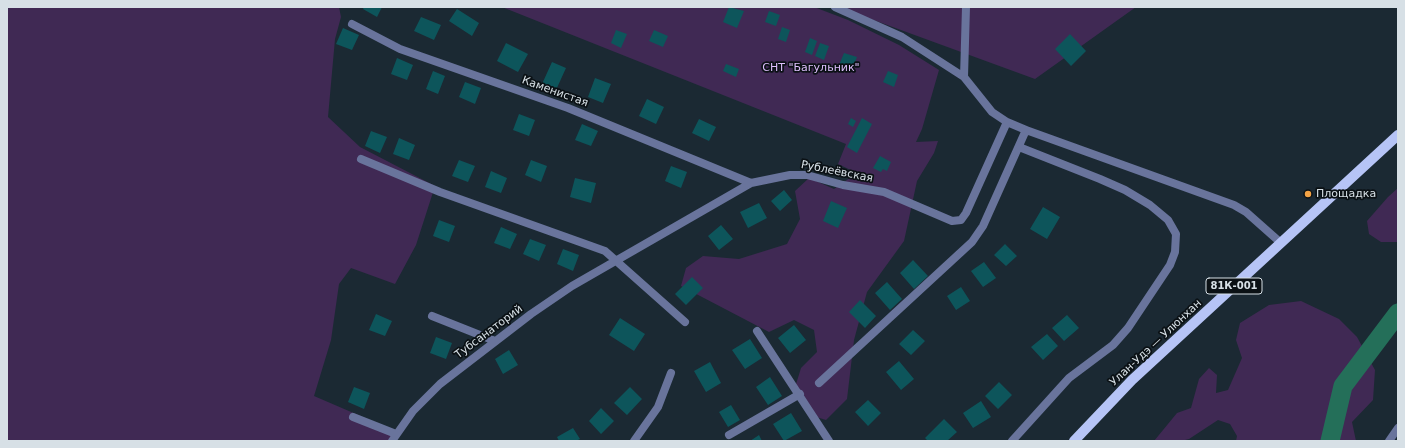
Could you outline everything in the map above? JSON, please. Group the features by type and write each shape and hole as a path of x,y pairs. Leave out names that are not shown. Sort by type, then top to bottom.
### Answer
{"main road":[{"name":"Улан-Удэ — Улюнхан","path":"1074,441 1132,380 1398,135"}],"street":[{"path":"835,7 902,37 964,77 992,112 1007,122 1234,205 1246,212 1281,243"},
{"path":"964,77 966,7"},
{"name":"Каменистая","path":"352,24 400,49 568,108 751,183"},
{"name":"Рублеёвская","path":"617,260 751,183 790,175 807,175 843,185 884,192 952,221 961,220 966,213 1007,122"},
{"path":"819,383 972,242 982,226 1026,130"},
{"path":"1012,441 1069,378 1113,345 1128,328 1170,264 1175,252 1176,234 1168,220 1150,205 1125,190 1100,178 1019,146"},
{"path":"361,159 440,192 605,251 617,260 685,322"},
{"name":"Тубсанаторий","path":"394,438 414,411 440,384 495,341 572,286 617,260"},
{"path":"432,316 495,341"},
{"path":"757,331 800,394 829,441"},
{"path":"634,441 658,407 671,373"},
{"path":"728,435 800,394"},
{"path":"353,417 394,438"},
{"path":"1389,441 1398,428"}],"green space":[{"path":"7,7 339,7 341,17 335,39 328,117 360,147 435,186 416,245 395,284 351,268 339,284 331,340 314,396 386,427 397,441 7,441"},
{"name":"СНТ \"Багульник\"","path":"502,7 814,7 848,20 899,45 939,70 922,129 916,142 938,141 934,153 917,181 904,241 867,292 854,340 847,399 826,420 810,415 793,394 801,368 817,352 814,330 794,320 769,332 681,286 686,268 703,256 739,259 787,244 800,219 795,191 809,178 834,189 857,173 838,164 846,144"},
{"path":"838,7 1136,7 1035,79"},
{"path":"1398,188 1398,242 1381,242 1369,234 1367,221"},
{"path":"1301,301 1339,319 1357,337 1375,370 1373,400 1352,422 1356,441 1236,441 1237,436 1230,424 1218,420 1189,439 1181,441 1154,441 1177,413 1191,408 1199,379 1209,368 1217,375 1216,393 1228,390 1242,358 1236,340 1240,323 1269,305"}],"building":[{"path":"364,7 382,7 377,17 363,9"},
{"path":"729,7 744,11 737,28 723,22"},
{"path":"457,9 479,23 472,36 449,21"},
{"path":"769,11 780,15 776,26 765,22"},
{"path":"421,17 441,25 434,40 414,31"},
{"path":"782,27 790,30 786,42 778,39"},
{"path":"343,28 359,35 352,50 336,44"},
{"path":"616,30 627,34 621,48 611,43"},
{"path":"654,30 668,36 663,47 649,41"},
{"path":"1070,34 1086,51 1071,66 1055,49"},
{"path":"810,38 817,41 812,55 805,52"},
{"path":"506,43 528,54 518,72 497,61"},
{"path":"820,43 829,46 824,60 815,56"},
{"path":"844,53 857,57 852,70 839,65"},
{"path":"397,58 413,65 407,80 391,74"},
{"path":"552,62 566,68 556,90 542,84"},
{"path":"726,64 739,69 736,77 723,71"},
{"path":"433,71 445,76 438,94 426,89"},
{"path":"888,71 898,75 894,87 883,82"},
{"path":"595,78 611,84 603,103 588,97"},
{"path":"465,82 481,88 475,104 459,97"},
{"path":"647,99 664,107 656,124 639,116"},
{"path":"519,114 535,120 529,136 513,130"},
{"path":"851,118 856,121 853,127 848,124"},
{"path":"862,118 872,124 857,153 847,147"},
{"path":"699,119 716,127 709,141 692,133"},
{"path":"582,124 598,131 591,146 575,140"},
{"path":"371,131 387,137 380,153 365,146"},
{"path":"399,138 415,145 409,160 393,154"},
{"path":"880,156 891,162 887,171 883,169 881,172 873,168"},
{"path":"459,160 475,166 468,182 452,176"},
{"path":"531,160 547,166 541,182 525,175"},
{"path":"671,166 687,172 681,188 665,181"},
{"path":"491,171 507,178 501,193 485,187"},
{"path":"575,178 596,183 591,203 570,197"},
{"path":"784,190 792,200 780,211 771,201"},
{"path":"831,201 847,208 838,228 823,221"},
{"path":"759,203 767,218 748,228 740,212"},
{"path":"1043,207 1060,217 1047,239 1030,229"},
{"path":"439,220 455,226 449,242 433,236"},
{"path":"721,225 733,239 719,250 708,236"},
{"path":"501,227 517,234 510,249 494,243"},
{"path":"530,239 546,245 539,261 523,254"},
{"path":"1005,244 1017,256 1006,266 994,255"},
{"path":"563,249 579,255 573,271 557,264"},
{"path":"913,260 928,276 914,289 900,273"},
{"path":"984,262 996,278 983,287 971,271"},
{"path":"692,277 703,288 686,305 675,294"},
{"path":"887,282 902,299 890,310 875,293"},
{"path":"961,287 970,301 956,310 947,296"},
{"path":"860,300 876,316 865,328 849,312"},
{"path":"376,314 392,321 385,336 369,330"},
{"path":"1067,315 1079,328 1064,341 1052,328"},
{"path":"620,318 645,334 634,351 609,335"},
{"path":"794,325 806,340 790,353 778,338"},
{"path":"913,330 925,341 911,355 899,344"},
{"path":"1047,334 1058,346 1043,360 1031,347"},
{"path":"436,337 452,343 446,359 430,353"},
{"path":"750,339 762,358 745,369 732,350"},
{"path":"509,350 518,365 503,374 495,359"},
{"path":"899,361 914,379 901,390 886,372"},
{"path":"710,362 721,383 706,392 694,371"},
{"path":"770,377 782,396 768,405 756,387"},
{"path":"999,382 1012,395 998,409 985,396"},
{"path":"354,387 370,393 364,409 348,402"},
{"path":"630,387 642,399 627,415 614,403"},
{"path":"868,400 881,413 868,426 855,412"},
{"path":"981,401 991,417 973,428 963,413"},
{"path":"731,405 740,420 728,427 719,412"},
{"path":"601,408 614,421 601,434 589,421"},
{"path":"791,413 802,431 784,441 773,424"},
{"path":"944,419 957,432 947,441 928,441 925,438"},
{"path":"573,428 580,439 576,441 559,441 557,437"},
{"path":"759,435 762,441 750,441"}],"waterway":[{"path":"1330,441 1343,386 1398,313"}],"place":[{"name":"Площадка","path":"1308,194"}]}
